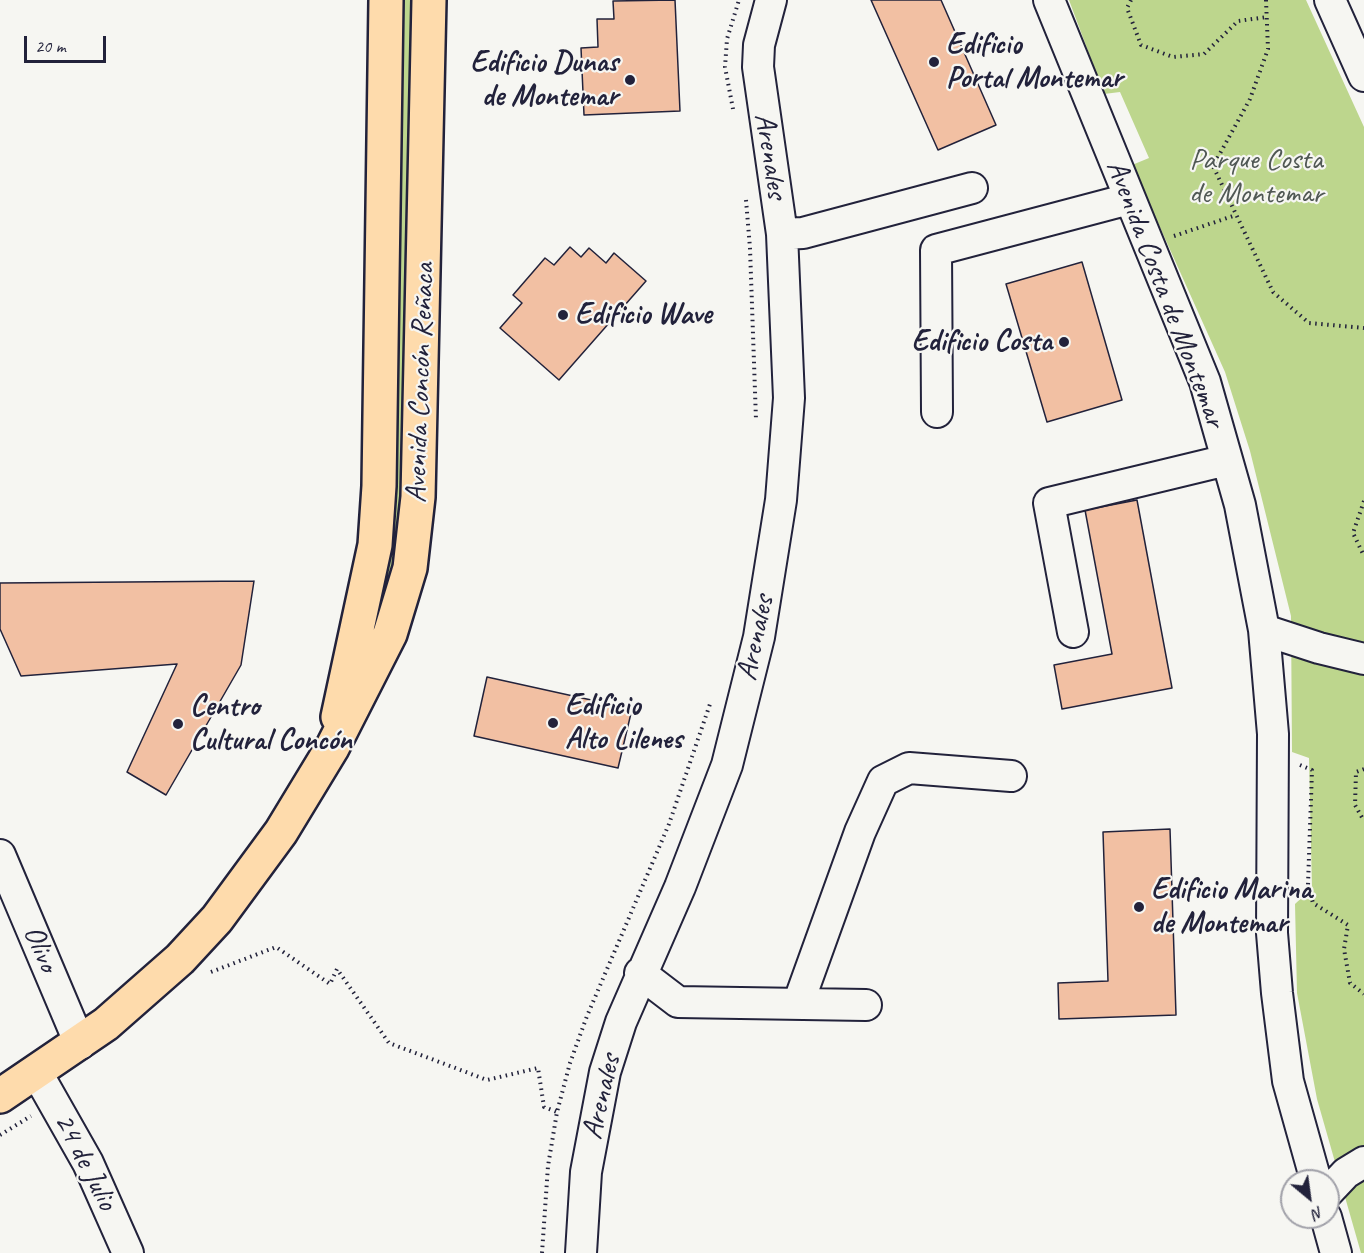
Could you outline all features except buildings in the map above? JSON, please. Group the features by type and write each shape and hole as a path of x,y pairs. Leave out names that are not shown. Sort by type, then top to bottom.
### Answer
{"main road":[{"name":"Avenida Concón Reñaca","path":"332,748 348,663 375,545 386,0"},
{"name":"Avenida Concón Reñaca","path":"0,1096 80,1044 132,1004 180,959 250,877 281,832 332,748 390,634 410,568 415,533 422,428 429,0"}],"street":[{"name":"Arenales","path":"581,1253 585,1172 605,1072 640,973 680,886 727,765 759,637 781,500 789,398 782,234 758,66 759,45 771,0"},
{"name":"Avenida Costa de Montemar","path":"1049,0 1205,382 1239,505 1264,630 1273,734 1272,933 1277,993 1288,1081 1313,1169"},
{"path":"1344,12 1364,76"},
{"path":"782,234 803,233 972,188"},
{"path":"937,412 936,250 1129,199"},
{"path":"1073,632 1049,502 1227,460"},
{"path":"1264,630 1319,648 1364,659"},
{"path":"798,1004 860,832 883,781 909,768 1011,776"},
{"name":"Olivo","path":"0,856 80,1044"},
{"path":"640,973 678,1002 866,1005"},
{"name":"24 de Julio","path":"37,1073 88,1163 128,1253"},
{"path":"1340,1179 1364,1162"},
{"path":"1329,1229 1336,1253"}],"path":[{"path":"734,117 724,67 727,39 739,0"},
{"path":"1131,0 1127,8 1141,45 1173,57 1204,54 1238,21 1267,17"},
{"path":"1266,0 1268,50 1250,99 1213,166 1273,292 1309,323 1364,328"},
{"path":"745,197 750,248 756,431"},
{"path":"1148,246 1236,215"},
{"path":"1364,501 1353,533 1364,556"},
{"path":"542,1253 548,1166 557,1112 587,1016 669,824 711,702"},
{"path":"1296,763 1312,770 1308,885 1313,903 1348,925 1344,949 1350,983 1364,994"},
{"path":"1364,769 1356,772 1355,805 1364,821"},
{"path":"180,959 211,972 276,947 330,984 337,969 389,1043 487,1080 538,1068 544,1107 557,1112"}],"green space":[{"path":"399,0 413,0 404,482 400,543 380,615 374,613"},
{"name":"Parque Costa de Montemar","path":"1069,0 1306,0 1364,127 1364,1253 1361,1253 1340,1180 1340,1169 1337,1169 1317,1099 1297,993 1295,904 1312,888 1309,758 1292,752 1291,616 1250,451 1225,372 1132,165 1149,158 1120,92 1104,94"}],"place":[{"name":"Edificio Portal Montemar","path":"934,62"},
{"name":"Edificio Dunas de Montemar","path":"630,80"},
{"name":"Edificio Wave","path":"563,315"},
{"name":"Edificio Costa","path":"1064,342"},
{"name":"Edificio Alto Lilenes","path":"553,723"},
{"name":"Centro Cultural Concón","path":"178,724"},
{"name":"Edificio Marina de Montemar","path":"1139,907"}]}
